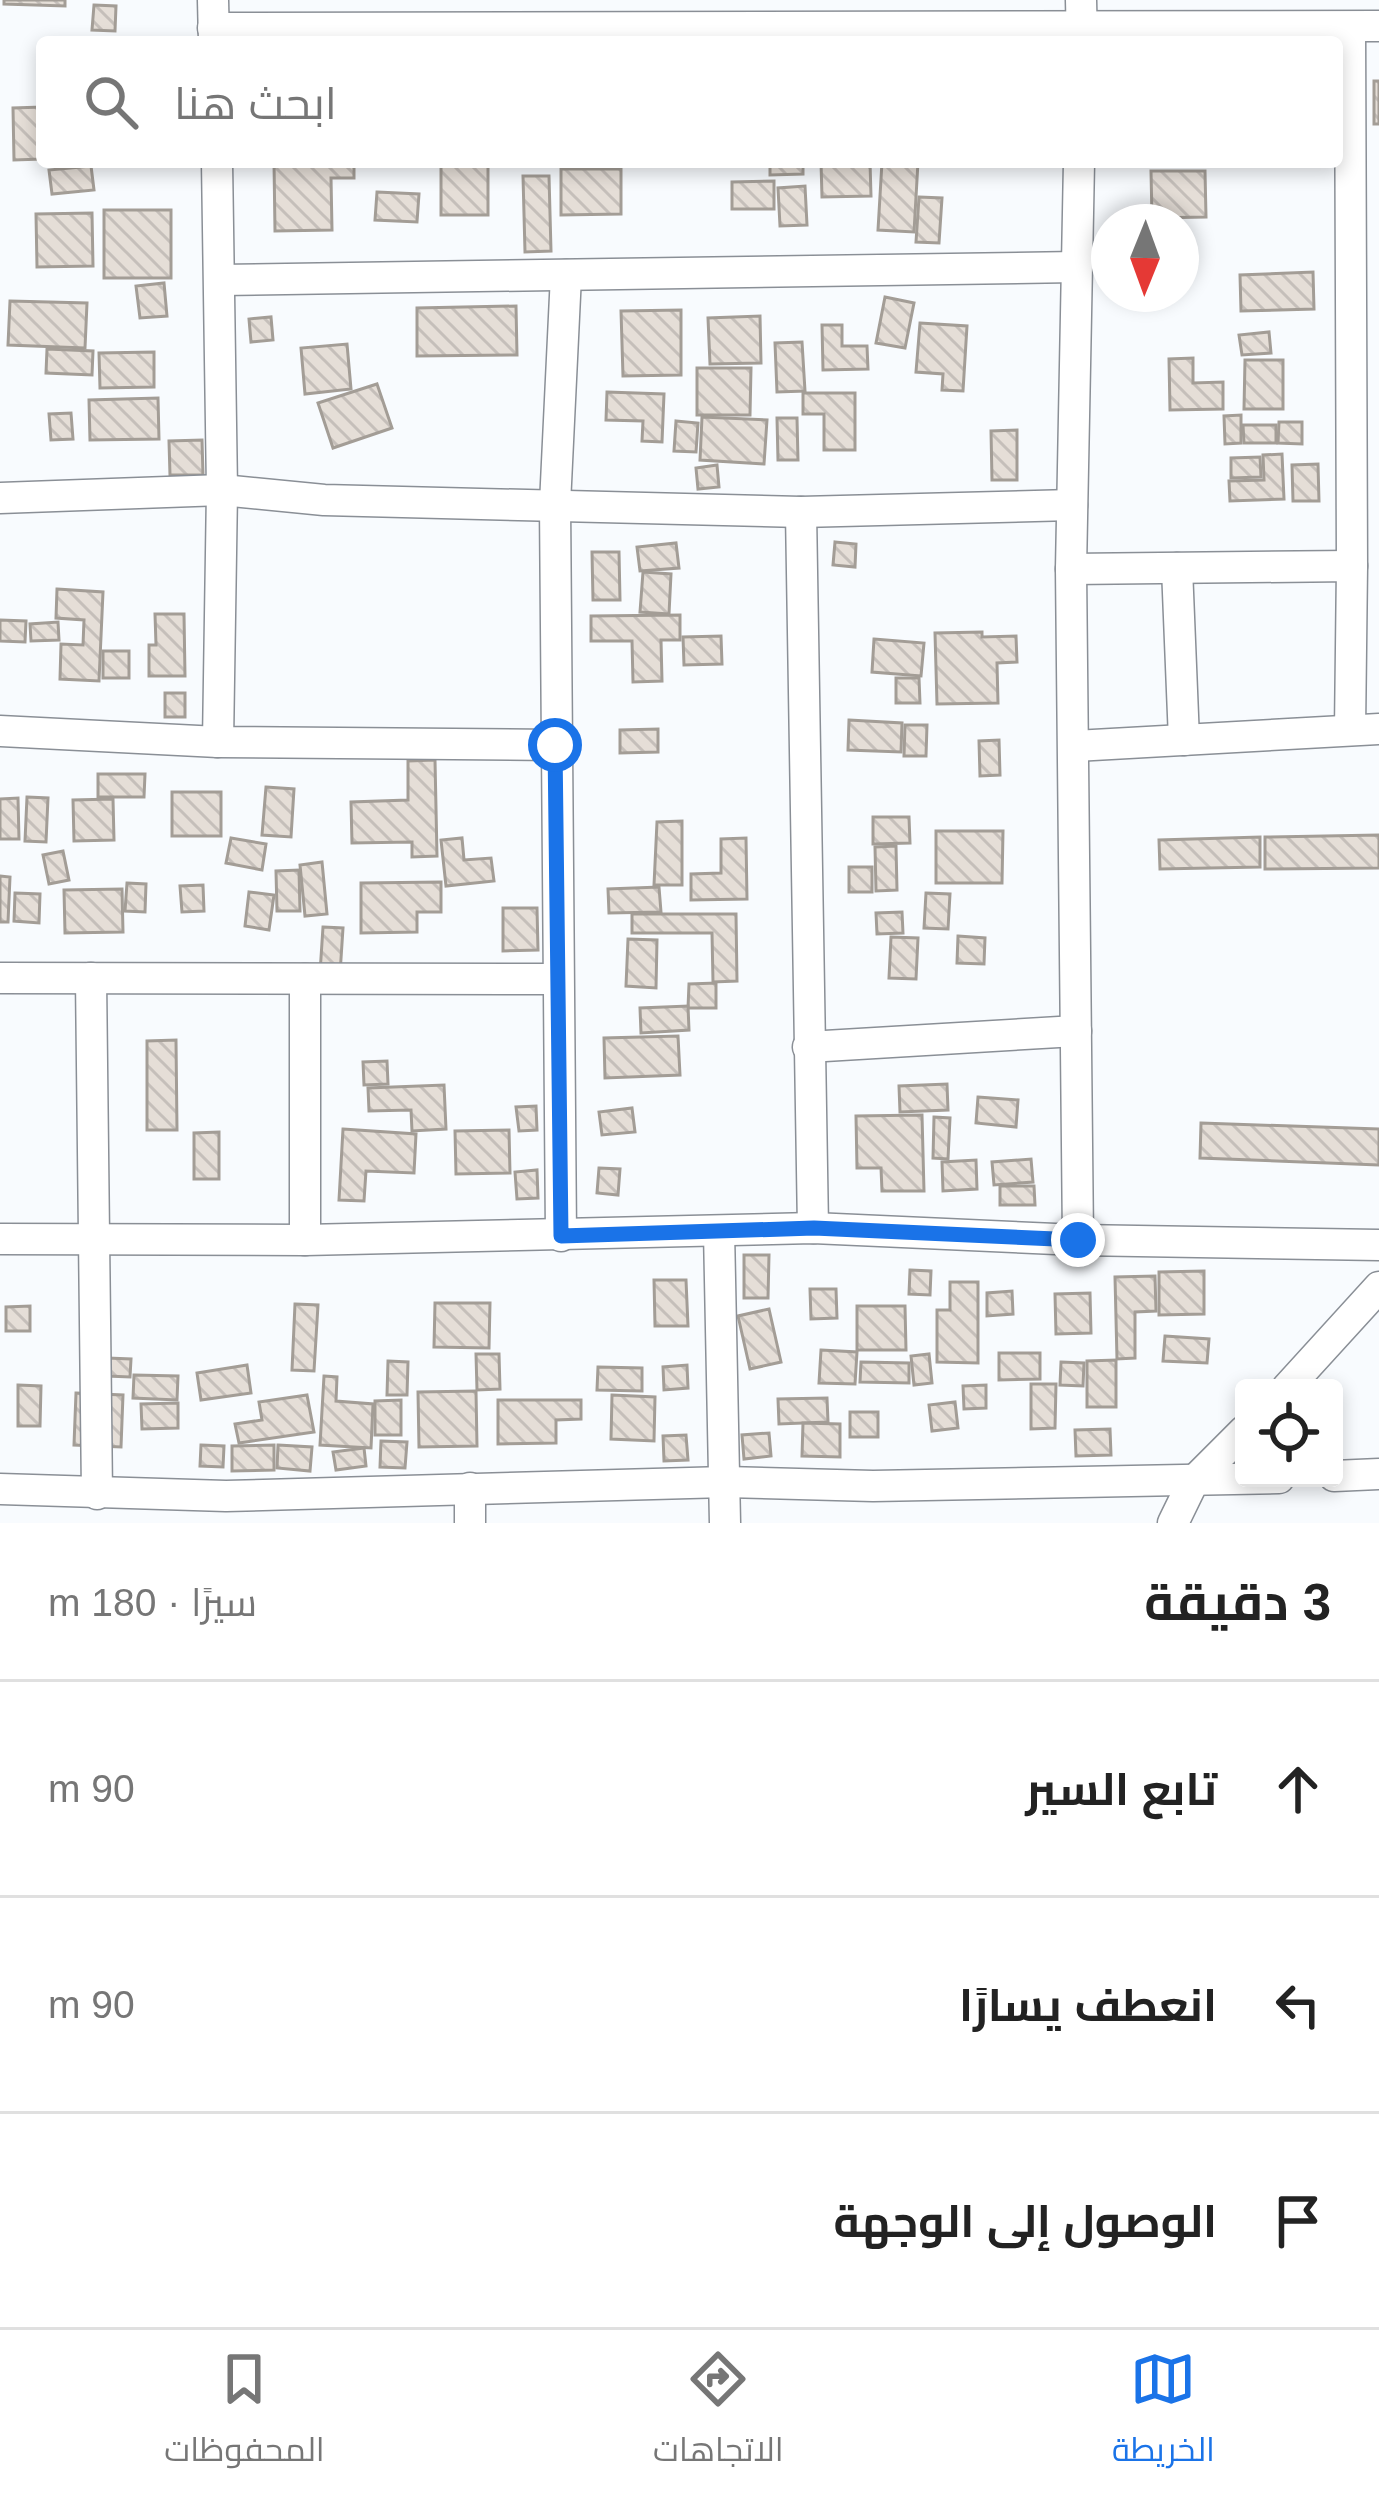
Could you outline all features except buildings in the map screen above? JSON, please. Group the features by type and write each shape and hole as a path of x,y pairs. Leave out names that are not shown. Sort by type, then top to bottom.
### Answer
{"street":[{"path":"213,23 1365,27 1352,566 1365,729 1075,746"},
{"path":"217,168 222,490 218,742"},
{"path":"1078,1240 1071,568 1079,168"},
{"path":"220,280 1076,267"},
{"path":"561,1236 555,504 566,275"},
{"path":"0,498 222,490 324,500 801,512 1072,506"},
{"path":"801,512 814,1228"},
{"path":"1071,568 1352,566"},
{"path":"1177,568 1184,740"},
{"path":"0,731 218,742 555,745"},
{"path":"0,978 557,980"},
{"path":"91,978 98,1494"},
{"path":"305,979 305,1240"},
{"path":"808,1047 1076,1031"},
{"path":"0,1239 305,1240 814,1228 1078,1240 1379,1244"},
{"path":"719,1231 725,1523"},
{"path":"1295,1379 1379,1287"},
{"path":"1173,1523 1193,1482 1235,1440"},
{"path":"1343,1476 1379,1474"},
{"path":"0,1489 98,1494 226,1509 470,1488 1235,1480"},
{"path":"470,1488 470,1523"}],"route":[{"path":"555,745 561,1236 814,1228 1078,1240"}]}
